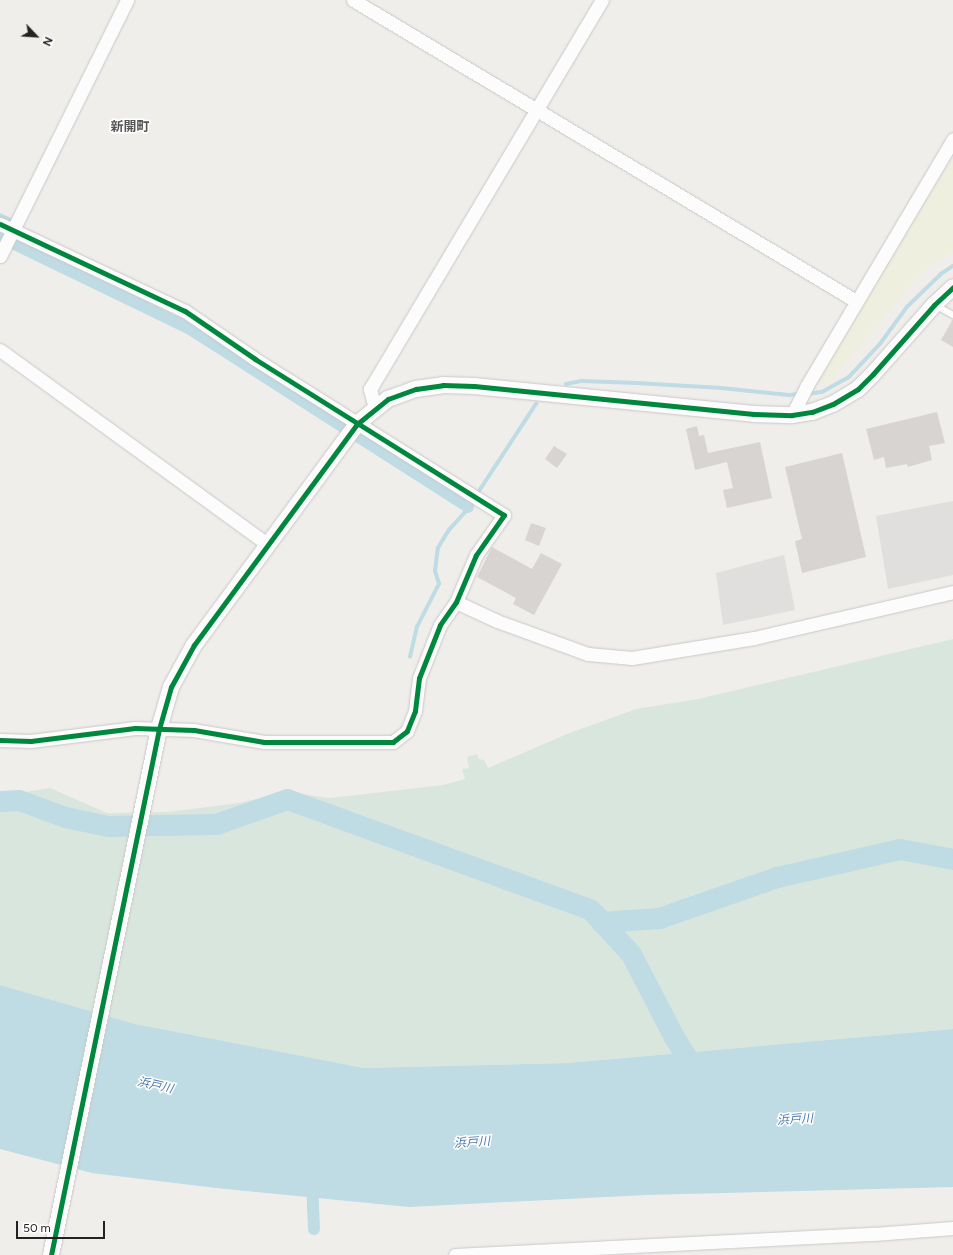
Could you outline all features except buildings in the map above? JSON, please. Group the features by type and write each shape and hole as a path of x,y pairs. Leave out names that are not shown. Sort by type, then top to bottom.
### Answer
{"street":[{"path":"0,256 127,0"},
{"path":"353,0 856,302"},
{"path":"376,408 370,389 602,0"},
{"path":"792,415 806,387 953,139"},
{"path":"0,224 185,311 255,359 504,515 476,555 456,602 440,626 419,678 415,711 407,731 393,742 264,742 194,730 135,728 31,741 0,740"},
{"path":"52,1251 160,729 171,687 194,645 267,544 357,424 388,399 428,386 458,385 754,414 792,415 823,409 858,389 934,305 953,287"},
{"path":"0,350 267,544"},
{"path":"456,602 497,621 588,654 632,658 754,638 953,592"},
{"path":"455,1255 874,1234 953,1228"}],"lane":[{"path":"934,305 953,314"}],"green space":[{"path":"953,158 953,252 923,271 828,384 816,380"}],"shaded area":[{"path":"953,501 953,575 888,589 876,516"},
{"path":"784,555 795,610 723,625 716,573"},
{"path":"953,639 953,1029 567,1063 364,1068 135,1024 0,985 0,796 50,788 107,813 168,812 239,803 287,792 330,798 443,785 465,779 462,769 469,768 467,757 477,754 479,759 484,760 488,768 567,734 636,709 698,699"}],"water":[{"name":"浜戸川","path":"0,985 135,1024 364,1068 567,1063 953,1029 953,1187 645,1195 409,1207 216,1188 92,1173 0,1149"}],"waterway":[{"path":"0,215 11,220"},
{"path":"0,237 190,329 468,507"},
{"path":"806,394 822,392 849,377 880,344 907,307 941,274 953,266"},
{"path":"566,384 582,381 637,383 722,388 789,395 800,394"},
{"path":"410,657 417,627 439,584 435,571 438,548 449,530 466,511 536,404"},
{"path":"0,801 19,800 65,817 108,826 216,824 287,799 590,909 631,954 674,1037 699,1077"},
{"path":"601,922 659,918 777,877 900,849 953,859"},
{"path":"312,1182 314,1229"}],"cycle path":[{"path":"0,224 185,311 255,359 504,515 476,555 456,602 440,625 419,678 415,711 407,731 393,742 264,742 194,730 135,728 31,741 0,740"},
{"path":"51,1255 159,729 171,687 194,645 357,424 388,399 416,389 443,385 474,386 754,414 792,415 812,412 833,404 858,389 934,305 953,287"}],"district":[{"name":"新開町","path":"130,127"}]}
